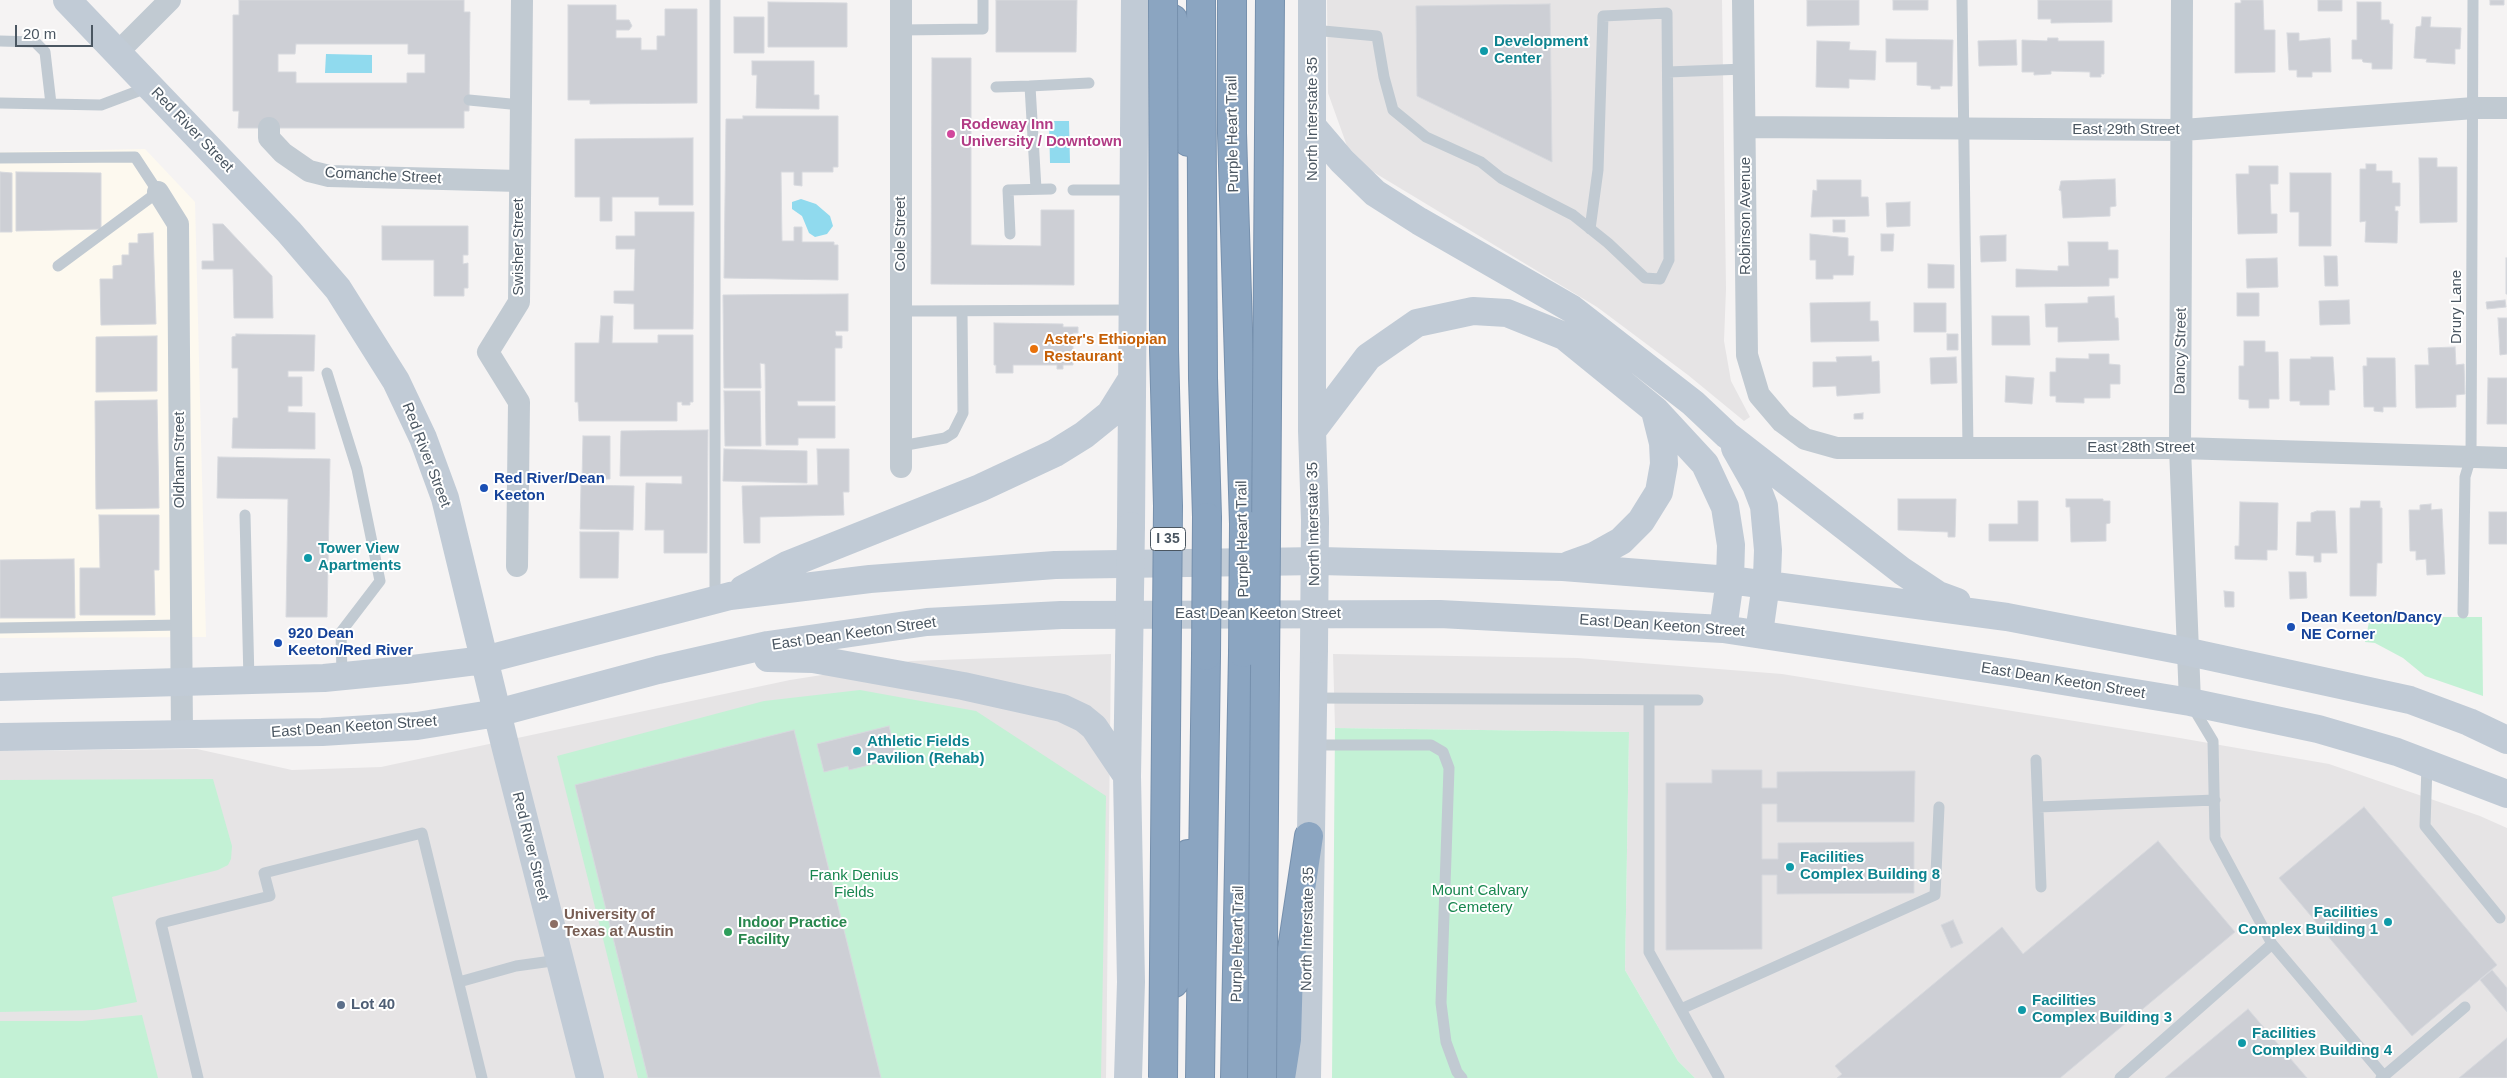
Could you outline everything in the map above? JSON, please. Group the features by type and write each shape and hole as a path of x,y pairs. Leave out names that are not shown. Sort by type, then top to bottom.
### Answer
{"highway":[{"name":"I 35","path":"1163,0 1164,349 1168,506 1164,1078"},
{"path":"1171,0 1182,97 1203,247"},
{"name":"Purple Heart Trail","path":"1200,1078 1207,517 1202,378 1201,0"},
{"name":"Purple Heart Trail","path":"1232,0 1232,133 1244,524 1235,1078"},
{"name":"Purple Heart Trail","path":"1262,1078 1270,0"},
{"path":"1164,1078 1204,718"},
{"path":"1281,1078 1287,1039 1288,969 1309,836"}],"main road":[{"name":"Red River Street","path":"67,0 289,232 338,289 396,382 423,438 445,498 497,713 590,1078"},
{"path":"1128,1078 1130,982 1127,776 1130,658 1130,382 1135,0"},
{"name":"North Interstate 35","path":"1307,1078 1315,520 1312,431 1312,0"},
{"path":"1313,127 1342,161 1375,193 1419,221 1572,309 1693,403 1727,435 1902,571 1938,595 2007,617"},
{"path":"1312,431 1368,357 1417,323 1473,311 1507,313 1564,336 1655,410 1705,464 1725,507 1731,551 1730,580 1724,629"},
{"path":"722,599 787,565 980,488 1055,453 1084,435 1110,414 1130,382"},
{"path":"1563,567 1594,556 1621,540 1640,521 1659,492 1664,464 1663,443 1655,410"},
{"path":"1727,435 1756,485 1764,506 1768,550 1766,584 1758,633"},
{"path":"0,687 249,681 342,676 484,660 722,599 870,579 1055,565 1320,561 1563,567 1730,580 2007,617 2189,652 2410,700 2469,722 2507,740"},
{"name":"East Dean Keeton Street","path":"0,737 325,732 417,726 497,713 658,670 768,645 926,622 1061,615 1440,614 1724,629 2190,702 2318,729 2397,752 2507,794"},
{"path":"658,670 734,660 778,657 814,659 964,686 1062,708 1083,718 1094,727 1127,776"}],"street":[{"path":"117,53 170,0"},
{"name":"Swisher Street","path":"518,566 519,402 488,352 519,302 522,0"},
{"name":"Cole Street","path":"900,0 901,457"},
{"name":"Robinson Avenue","path":"1743,0 1747,355 1759,395 1782,422"},
{"name":"Dancy Street","path":"2182,0 2183,130 2180,448 2190,702"},
{"name":"East 29th Street","path":"1745,127 2183,130 2474,108 2507,108"},
{"name":"Comanche Street","path":"269,128 269,138 283,153 309,171 329,176 520,181"},
{"name":"Oldham Street","path":"158,192 178,224 182,734"},
{"name":"East 28th Street","path":"1782,422 1805,439 1838,448 2180,448 2507,458"}],"lane":[{"path":"715,0 722,599"},
{"path":"900,30 983,29 983,0"},
{"path":"1962,0 1968,448"},
{"name":"Drury Lane","path":"2463,613 2465,477 2471,457 2473,0"},
{"path":"1313,30 1377,36 1384,77 1393,110 1426,137 1482,162 1501,178 1573,215 1645,278 1660,280 1669,260 1667,13 1603,16 1598,170 1590,229"},
{"path":"0,41 34,42 45,52 51,104"},
{"path":"1668,72 1744,69"},
{"path":"996,87 1090,83"},
{"path":"1030,86 1036,189"},
{"path":"0,103 101,104 150,87"},
{"path":"469,100 521,105"},
{"path":"0,158 135,157 158,192 58,266"},
{"path":"1010,234 1008,190 1051,189"},
{"path":"1072,190 1132,190"},
{"path":"901,311 1131,310"},
{"path":"901,457 953,433 962,413 962,311"},
{"path":"327,373 357,469 380,581 341,632 342,676"},
{"path":"245,515 249,681"},
{"path":"0,628 181,625"},
{"path":"1313,698 1698,700"},
{"path":"1649,700 1649,952 1719,1078"},
{"path":"2190,702 2213,741 2215,838 2272,944 2383,1077 2464,1007"},
{"path":"1312,745 1431,745 1443,752 1449,768 1441,1003 1446,1042 1457,1072 1462,1078"},
{"path":"2036,760 2041,887"},
{"path":"2427,763 2425,826 2500,918"},
{"path":"2038,808 2215,800"},
{"path":"1681,1010 1936,895 1939,807"},
{"path":"198,1078 161,923 270,896 264,873 422,833 482,1078"},
{"path":"2120,1078 2272,944"},
{"path":"459,982 516,966 559,960"}],"shaded area":[{"path":"1327,0 1722,0 1726,289 1724,341 1731,381 1750,417 1744,421 1688,375 1597,307 1370,170 1347,146 1328,93"},
{"path":"145,149 195,202 206,637 0,638 0,152"},
{"name":"University of Texas at Austin","path":"1111,654 1106,1078 0,1078 0,751 197,749 292,770 381,767 790,680 911,661"},
{"path":"1333,654 1578,658 1782,674 2329,764 2480,816 2507,828 2507,1078 1695,1078 1678,1061 1625,970 1629,732 1335,728"}],"green space":[{"path":"2370,617 2482,617 2483,696 2425,676 2403,658 2375,643 2365,642"},
{"name":"Frank Denius Fields","path":"860,690 976,711 1106,796 1101,1078 638,1078 557,756 764,701"},
{"name":"Mount Calvary Cemetery","path":"1335,728 1629,732 1625,970 1678,1061 1695,1078 1332,1078"},
{"path":"213,779 232,846 231,859 228,865 218,870 112,897 137,1002 95,1010 0,1012 0,780"},
{"path":"142,1015 158,1078 0,1078 0,1021 82,1021"}],"water":[{"path":"326,54 372,55 372,73 325,73"},
{"path":"1049,121 1069,121 1070,163 1050,163"},
{"path":"801,199 816,204 830,216 833,226 827,234 815,237 809,233 802,216 792,209 792,202"}],"building":[{"path":"239,0 464,0 464,12 470,12 469,111 464,111 464,128 238,128 239,111 233,111 233,15 239,15","holes":["296,44 408,44 408,54 425,54 425,73 407,73 407,83 296,83 296,72 278,72 278,54 295,54"]},
{"path":"996,0 1077,0 1076,52 996,52"},
{"path":"1807,0 1859,0 1859,25 1807,26"},
{"path":"1893,0 1928,0 1928,10 1893,10"},
{"path":"2038,0 2112,0 2112,22 2051,23 2051,19 2038,19"},
{"path":"2241,0 2263,0 2264,30 2275,30 2275,72 2235,73 2235,3 2241,3"},
{"path":"2318,0 2342,0 2342,11 2318,11"},
{"path":"2490,0 2504,0 2504,5 2490,5"},
{"path":"768,2 847,3 847,47 768,47"},
{"path":"2357,2 2381,2 2381,20 2389,20 2390,24 2393,24 2392,69 2372,69 2372,63 2363,62 2362,59 2352,59 2352,40 2357,40"},
{"name":"Development Center","path":"1550,4 1552,162 1417,96 1416,6"},
{"path":"568,5 616,5 616,20 629,20 632,26 629,30 616,30 616,38 641,38 641,50 657,50 657,36 665,36 665,9 697,9 697,103 590,104 590,100 568,100"},
{"path":"734,17 764,17 764,53 734,53"},
{"path":"2422,17 2431,17 2430,27 2461,28 2460,49 2455,49 2455,64 2426,62 2427,59 2414,58 2416,27 2421,26"},
{"path":"2287,33 2299,33 2299,41 2330,38 2331,72 2312,72 2312,77 2297,77 2297,70 2289,70"},
{"path":"2048,38 2058,38 2058,41 2104,41 2104,74 2101,74 2101,77 2090,77 2090,72 2051,71 2051,74 2034,75 2034,72 2022,72 2022,40 2047,41"},
{"path":"1886,39 1953,40 1952,86 1940,86 1940,89 1931,89 1931,86 1917,85 1917,62 1886,62"},
{"path":"2016,40 2017,65 1979,66 1978,41"},
{"path":"1817,41 1850,42 1849,50 1876,51 1875,80 1849,79 1849,88 1816,87"},
{"name":"Rodeway Inn University / Downtown","path":"932,58 971,58 971,245 1041,246 1041,210 1074,210 1074,285 931,284"},
{"path":"752,61 814,61 814,95 819,95 819,109 756,108 757,75 752,75"},
{"path":"743,116 838,116 838,167 833,167 833,172 802,172 802,186 794,185 794,172 781,172 782,241 794,241 794,227 802,227 802,242 834,242 834,245 838,245 838,280 724,278 726,119 743,119"},
{"path":"693,138 693,205 659,205 659,197 612,197 612,221 600,221 600,197 575,197 575,139"},
{"path":"2419,158 2437,158 2437,167 2457,167 2457,222 2420,223"},
{"path":"2366,164 2376,164 2376,171 2392,171 2392,183 2400,183 2400,206 2395,206 2395,211 2398,211 2397,243 2365,242 2366,221 2360,222 2360,169 2366,169"},
{"path":"2249,166 2278,166 2278,184 2270,184 2271,214 2277,214 2277,233 2238,234 2236,174 2249,174"},
{"path":"0,172 12,173 12,232 0,232"},
{"path":"16,172 101,173 101,229 16,231"},
{"path":"2290,173 2331,173 2331,246 2299,246 2299,212 2290,212"},
{"path":"2115,179 2116,206 2110,207 2110,216 2063,218 2061,191 2059,190 2061,181"},
{"path":"1817,180 1861,180 1861,197 1868,197 1869,216 1811,217 1813,190 1817,191"},
{"path":"1910,202 1910,226 1887,227 1886,203"},
{"path":"635,212 694,212 693,329 634,329 634,304 614,303 614,291 634,291 635,249 616,249 616,236 635,236"},
{"path":"1833,220 1845,220 1845,232 1833,232"},
{"path":"213,224 223,224 272,276 273,318 234,318 233,269 202,269 202,261 214,261"},
{"path":"382,226 468,226 468,255 463,255 463,264 468,263 468,288 464,288 464,296 434,296 434,260 382,260"},
{"path":"153,233 156,324 101,325 100,279 113,279 113,266 122,265 122,255 129,255 129,243 138,243 138,234"},
{"path":"1810,234 1848,238 1848,256 1854,256 1853,275 1833,275 1833,279 1816,279 1816,260 1810,260"},
{"path":"1881,234 1894,234 1893,251 1881,251"},
{"path":"2006,235 2006,261 1981,262 1980,236"},
{"path":"2068,242 2108,242 2108,250 2118,250 2118,278 2109,278 2109,286 2016,287 2016,269 2058,271 2058,266 2069,266"},
{"path":"2324,256 2337,256 2338,286 2325,286"},
{"path":"2277,258 2278,287 2247,288 2246,259"},
{"path":"2507,258 2507,294 2506,294"},
{"path":"1928,264 1954,265 1954,288 1928,288"},
{"path":"2237,293 2259,293 2259,316 2237,316"},
{"path":"848,294 848,331 835,331 836,336 842,336 842,348 835,348 835,401 797,401 798,406 835,406 835,438 798,438 798,445 766,445 765,364 760,363 761,388 724,388 723,295"},
{"path":"2114,296 2119,340 2058,342 2058,327 2046,327 2045,304 2088,303 2088,297"},
{"path":"2349,300 2350,324 2320,325 2319,301"},
{"path":"2505,300 2506,307 2487,309 2486,302"},
{"path":"1870,302 1870,321 1878,321 1879,341 1811,342 1810,303"},
{"path":"1914,303 1946,303 1946,332 1914,332"},
{"path":"601,316 613,316 612,343 658,343 658,335 693,335 693,402 690,402 690,405 682,405 682,402 677,402 677,421 579,421 578,402 575,402 575,343 599,343"},
{"path":"1992,316 2029,316 2030,345 1992,345"},
{"path":"2498,318 2507,318 2507,354 2500,355"},
{"name":"Aster's Ethiopian Restaurant","path":"994,323 1063,324 1063,327 1078,327 1078,333 1073,333 1073,365 1063,365 1063,369 1057,369 1057,365 1013,365 1013,373 996,373 996,365 994,365"},
{"path":"236,334 315,335 314,371 288,371 288,377 302,377 302,406 288,406 288,412 315,413 315,449 232,448 233,418 238,418 238,368 232,368 232,337 236,336"},
{"path":"1947,334 1958,334 1958,350 1947,350"},
{"path":"157,336 157,391 96,392 96,337"},
{"path":"2244,341 2265,341 2265,352 2278,352 2279,399 2269,399 2269,408 2249,408 2249,400 2239,399 2239,366 2244,366"},
{"path":"2455,347 2456,365 2464,364 2465,394 2456,395 2456,407 2416,408 2415,365 2429,365 2428,348"},
{"path":"2089,354 2109,354 2109,364 2120,365 2120,384 2110,384 2110,398 2084,398 2084,403 2056,402 2056,396 2050,396 2050,372 2056,372 2056,358 2089,359"},
{"path":"1871,356 1872,362 1879,361 1880,393 1837,396 1836,386 1813,387 1813,362 1837,362 1836,357"},
{"path":"1956,357 1957,383 1931,384 1930,358"},
{"path":"2311,357 2333,357 2335,390 2329,390 2329,405 2300,405 2300,401 2290,401 2290,359 2311,359"},
{"path":"2367,358 2395,358 2396,407 2383,407 2383,412 2374,411 2374,407 2364,407 2363,366 2367,366"},
{"path":"2006,376 2034,378 2032,404 2005,402"},
{"path":"2488,378 2507,378 2507,424 2487,424"},
{"path":"724,391 760,391 761,446 725,446"},
{"path":"157,400 159,508 96,509 95,401"},
{"path":"1863,413 1863,419 1854,419 1854,414"},
{"path":"708,430 707,553 664,553 664,530 645,530 646,483 682,484 682,476 620,476 621,431"},
{"path":"583,436 610,436 610,479 582,480"},
{"path":"724,449 807,451 807,483 723,481"},
{"path":"817,449 849,449 849,492 843,492 844,515 760,517 760,543 744,543 742,486 818,485"},
{"name":"Tower View Apartments","path":"218,457 330,459 327,617 286,617 288,499 217,498"},
{"path":"581,485 634,486 633,530 580,529"},
{"path":"1898,499 1956,499 1955,537 1948,537 1948,532 1898,530"},
{"path":"2066,499 2103,499 2103,501 2110,501 2110,523 2106,524 2106,541 2071,542 2070,507 2066,507"},
{"path":"2018,501 2038,501 2038,541 1989,541 1989,524 2018,524"},
{"path":"2361,501 2380,501 2380,508 2382,508 2382,563 2377,563 2376,596 2350,596 2350,508 2360,508"},
{"path":"2240,502 2278,503 2277,550 2267,550 2267,560 2235,559 2235,546 2239,546"},
{"path":"2431,504 2431,510 2442,509 2445,574 2427,575 2426,559 2416,560 2416,551 2410,551 2409,510 2420,510 2420,505"},
{"path":"2335,511 2337,553 2321,553 2321,562 2314,562 2314,556 2296,555 2297,522 2311,522 2311,513"},
{"path":"2489,512 2507,512 2507,544 2489,544"},
{"path":"99,515 159,515 159,570 154,570 155,615 80,615 80,568 100,568"},
{"path":"580,532 619,532 618,578 580,578"},
{"path":"74,559 75,618 0,618 0,560"},
{"path":"2289,572 2306,572 2307,598 2290,599"},
{"path":"2224,591 2234,592 2234,607 2225,607"},
{"name":"Athletic Fields Pavilion (Rehab)","path":"889,726 897,758 849,770 848,766 824,772 817,744"},
{"name":"Indoor Practice Facility","path":"794,730 881,1078 648,1078 575,785"},
{"name":"Facilities Complex Building 8","path":"1712,770 1762,770 1762,788 1777,788 1777,772 1915,771 1914,822 1777,822 1777,804 1762,804 1762,859 1778,859 1778,843 1914,842 1914,893 1777,894 1777,875 1762,875 1762,949 1666,950 1666,783 1712,783"},
{"name":"Facilities Complex Building 1","path":"2364,807 2497,965 2412,1036 2279,878"},
{"name":"Facilities Complex Building 3","path":"2158,841 2235,932 2060,1078 1837,1078 1842,1074 1835,1066 2002,927 2023,954"},
{"path":"1953,920 1963,943 1951,948 1941,925"},
{"path":"2492,970 2507,988 2507,1012 2480,980"},
{"name":"Facilities Complex Building 4","path":"2248,1009 2307,1078 2165,1078"},
{"path":"2507,1038 2507,1078 2459,1078"}],"place":[{"name":"Development Center","path":"1484,51"},
{"name":"Rodeway Inn University / Downtown","path":"951,134"},
{"name":"Aster's Ethiopian Restaurant","path":"1034,349"},
{"name":"Red River/Dean Keeton","path":"484,488"},
{"name":"Tower View Apartments","path":"308,558"},
{"name":"Dean Keeton/Dancy NE Corner","path":"2291,627"},
{"name":"920 Dean Keeton/Red River","path":"278,643"},
{"name":"Athletic Fields Pavilion (Rehab)","path":"857,751"},
{"name":"Facilities Complex Building 8","path":"1790,867"},
{"name":"Facilities Complex Building 1","path":"2388,922"},
{"name":"University of Texas at Austin","path":"554,924"},
{"name":"Indoor Practice Facility","path":"728,932"},
{"name":"Lot 40","path":"341,1005"},
{"name":"Facilities Complex Building 3","path":"2022,1010"},
{"name":"Facilities Complex Building 4","path":"2242,1043"}]}
